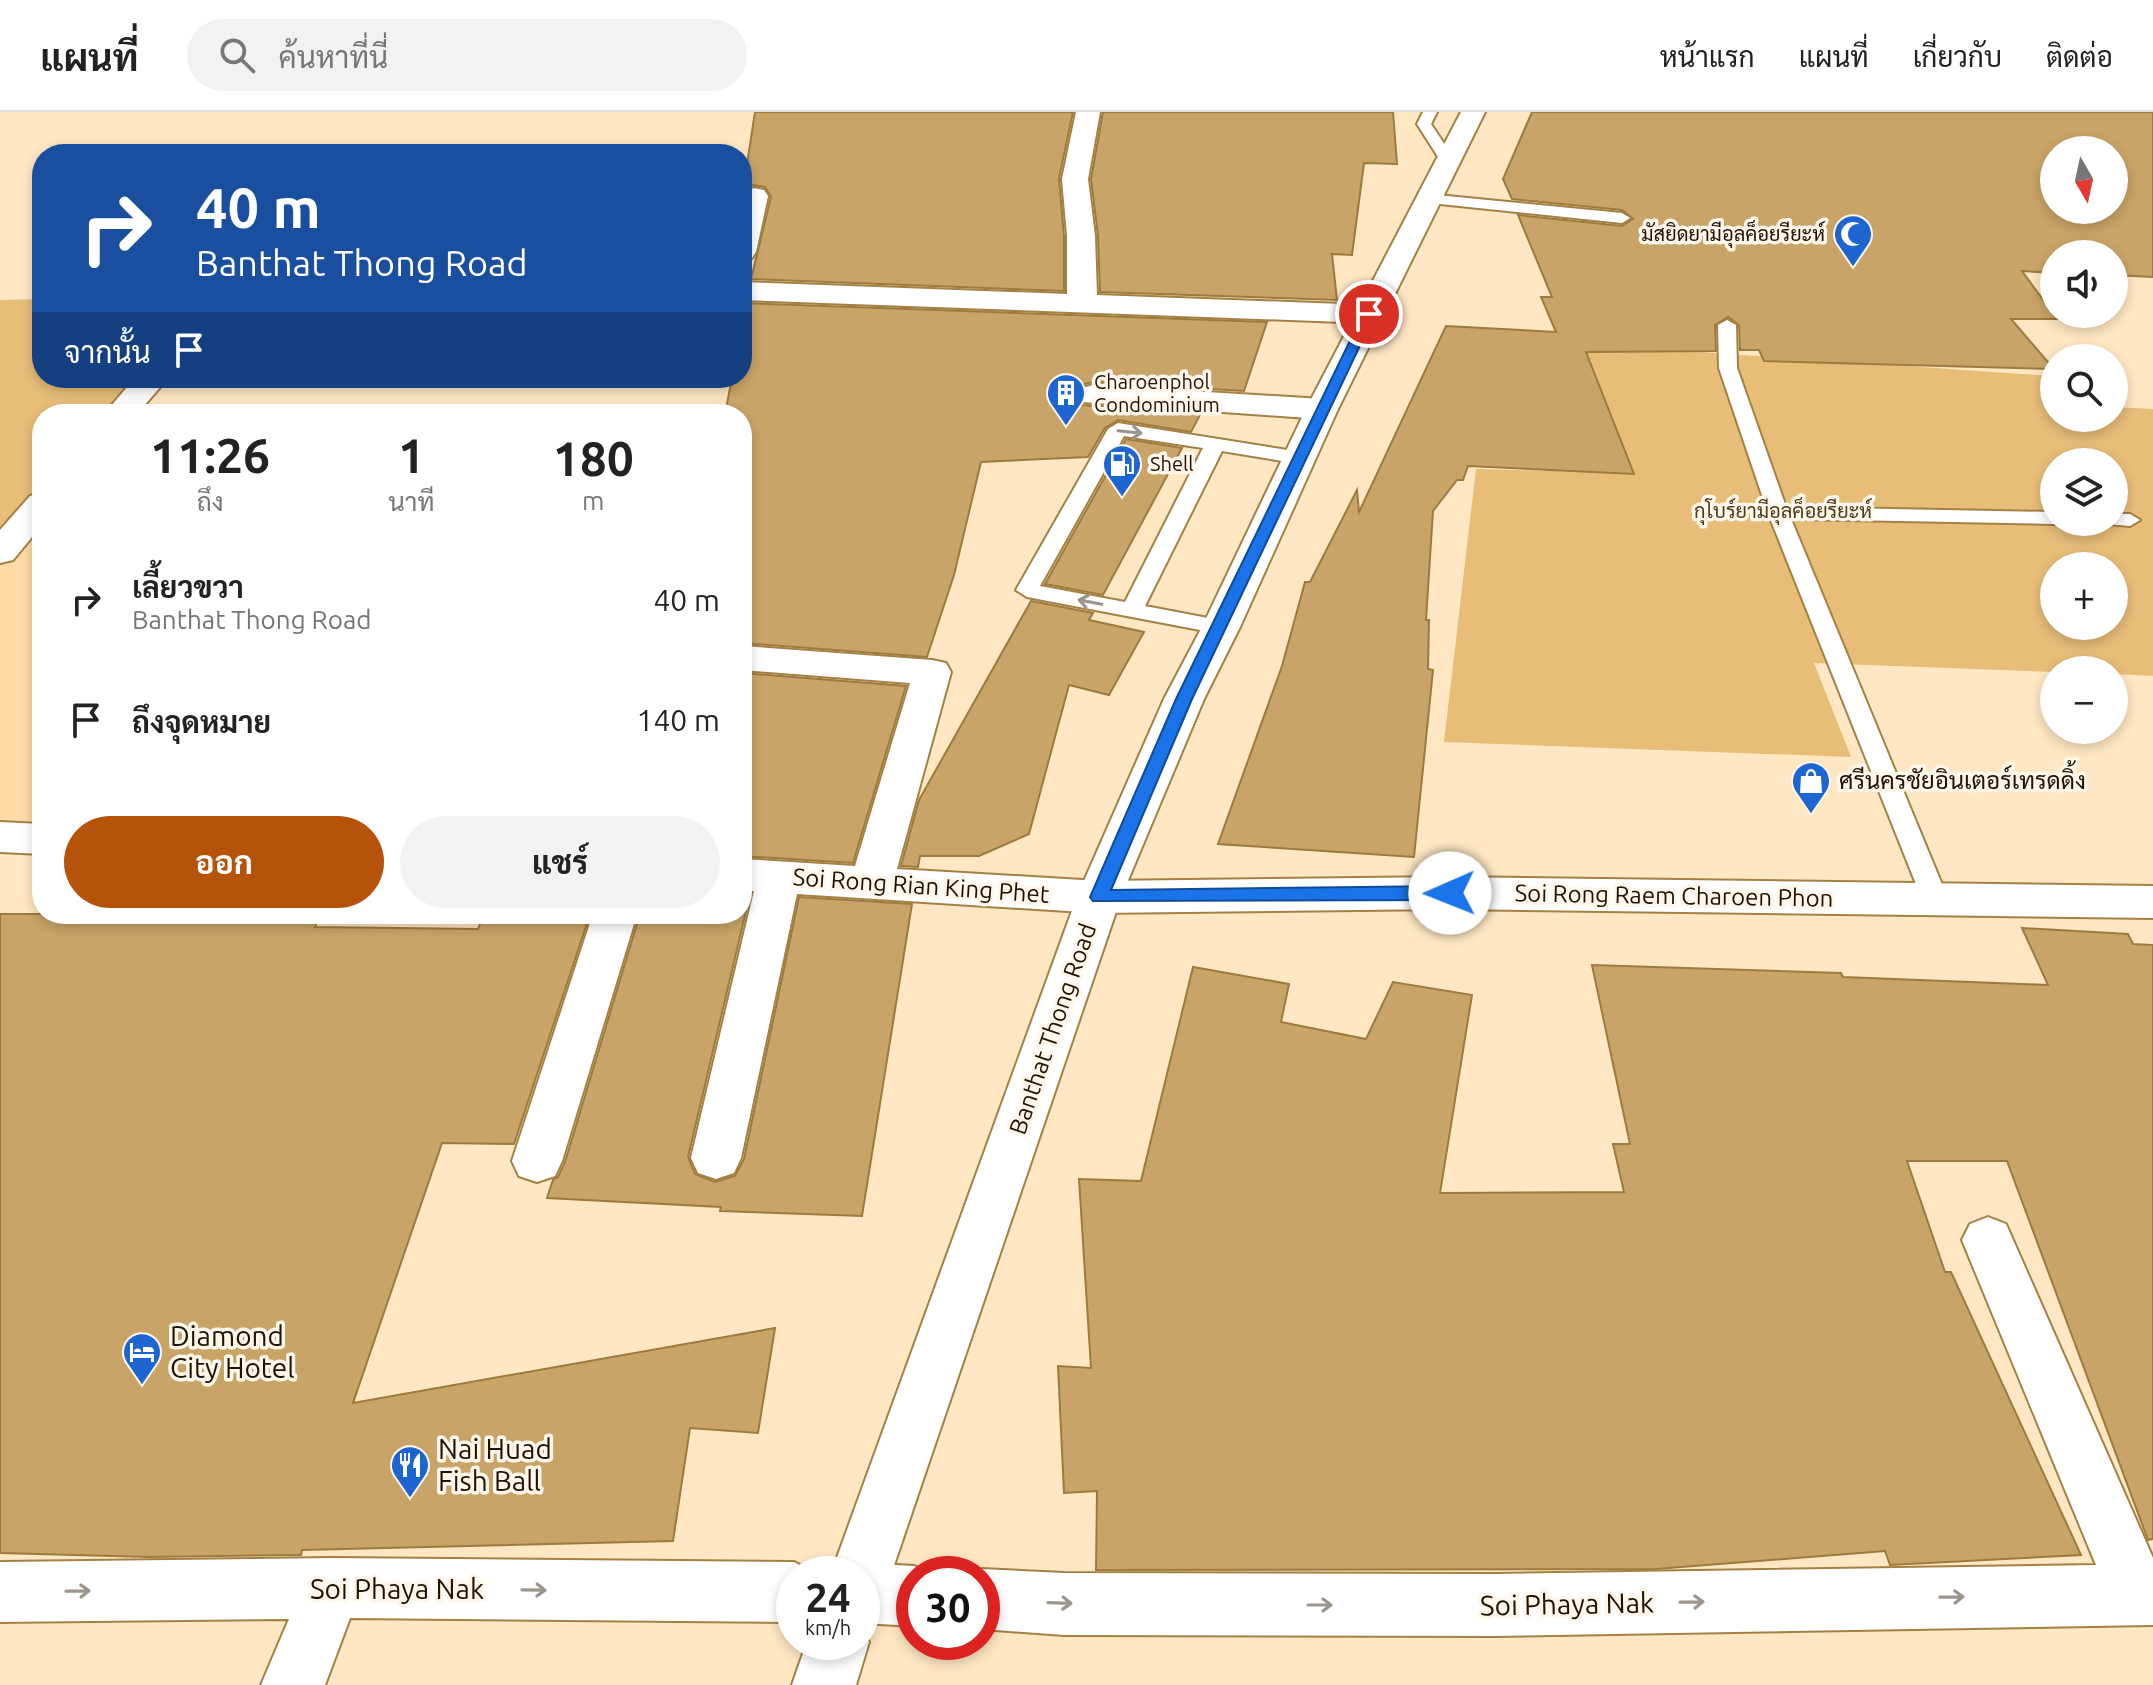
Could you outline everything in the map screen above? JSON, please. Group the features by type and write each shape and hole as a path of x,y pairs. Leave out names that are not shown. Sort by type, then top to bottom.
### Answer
{"street":[{"path":"1082,301 1081,236 1075,179 1088,112"},
{"name":"Banthat Thong Road","path":"867,1556 1099,897 1184,699 1221,627 1322,409 1473,112"},
{"path":"752,205 754,196"},
{"path":"752,291 1082,301 1369,314"},
{"path":"129,404 143,388"},
{"path":"1093,395 1322,409"},
{"path":"0,552 32,515"},
{"path":"752,659 932,672 871,884"},
{"path":"0,837 32,839"},
{"path":"716,1158 760,876"},
{"name":"Soi Rong Rian King Phet","path":"760,876 1099,897"},
{"name":"Soi Rong Raem Charoen Phon","path":"1099,897 1450,893 2153,902"},
{"path":"537,1161 612,924"},
{"path":"1988,1240 2145,1594"},
{"path":"293,1685 332,1588"},
{"name":"Soi Phaya Nak","path":"0,1592 332,1588 776,1592"},
{"name":"Soi Phaya Nak","path":"1000,1600 1064,1604 1496,1605 2145,1594"},
{"path":"824,1685 832,1660"}],"lane":[{"path":"1430,112 1424,124 1447,160"},
{"path":"1427,199 1622,218"},
{"path":"1727,325 1728,368 1778,513 1935,899"},
{"path":"1221,627 1027,590 1118,429 1300,458"},
{"path":"1131,611 1215,445"},
{"path":"1778,513 2040,518"}],"shaded area":[{"path":"32,525 32,830 0,829 0,560"}],"green space":[{"path":"32,299 32,388 127,388 113,404 32,404 32,493 0,529 0,300"},
{"name":"กุโบร์ยามีอุลค็อยรียะห์","path":"1597,345 2040,375 2040,432 2128,432 2128,408 2153,409 2153,676 2128,675 2128,656 2040,656 2040,671 1814,663 1851,757 1444,742 1476,469 1633,473 1586,352"}],"building":[{"path":"755,112 1073,112 1059,178 1064,236 1064,291 752,279 771,197 765,187 752,186 750,144"},
{"path":"1103,112 1393,112 1397,164 1364,163 1352,255 1332,254 1337,300 1100,292 1098,236 1091,179"},
{"path":"1532,112 2153,112 2153,277 2128,276 2128,240 2040,240 2040,272 2022,271 2040,296 2040,319 2011,319 2040,353 2040,369 1764,361 1759,350 1740,350 1739,325 1728,317 1715,325 1716,351 1586,352 1634,474 1468,466 1463,480 1457,480 1433,511 1426,620 1429,620 1428,669 1433,670 1414,857 1218,844 1282,666 1305,582 1310,582 1357,490 1359,512 1446,326 1556,332 1541,297 1552,297 1518,215 1622,226 1633,219 1622,210 1512,199 1503,179"},
{"path":"752,303 1267,322 1244,391 1093,382 1081,385 1074,395 1082,405 1201,413 1191,432 1118,420 1105,428 1088,457 981,462 954,575 927,657 752,644 752,404 727,404 730,388 752,388"},
{"name":"Shell","path":"1126,439 1182,448 1103,595 1045,584"},
{"path":"1031,601 1093,613 1089,620 1144,632 1109,695 1069,685 1029,834 979,856 920,856 918,867 901,866 919,800"},
{"path":"752,674 906,686 853,863 752,857"},
{"path":"799,897 912,904 862,1216 720,1211 721,1207 547,1198 553,1180 558,1177 637,924 743,924 688,1157 695,1174 715,1182 735,1176 744,1159"},
{"path":"0,914 32,914 32,924 316,924 315,927 478,929 480,924 587,924 514,1144 442,1143 353,1403 775,1328 758,1433 690,1428 673,1541 302,1550 301,1555 149,1557 0,1553"},
{"path":"2022,928 2128,934 2133,944 2153,945 2153,1539 2148,1540 2007,1161 1907,1161 1945,1272 1951,1272 2081,1555 1890,1565 1885,1551 1656,1569 1096,1570 1097,1491 1064,1493 1058,1366 1091,1368 1079,1179 1141,1181 1193,967 1289,984 1281,1022 1366,1039 1393,982 1472,995 1440,1193 1624,1192 1613,1144 1630,1144 1592,965 1841,973 1843,977 2048,985"}],"place":[{"name":"มัสยิดยามีอุลค็อยรียะห์","path":"1853,268"},
{"name":"Charoenphol Condominium","path":"1066,427"},
{"name":"Shell","path":"1122,498"},
{"name":"ศรีนครชัยอินเตอร์เทรดดิ้ง","path":"1811,815"},
{"name":"Diamond City Hotel","path":"142,1386"},
{"name":"Nai Huad Fish Ball","path":"410,1499"}],"route":[{"path":"1369,314 1184,699 1099,897 1450,893"}]}
